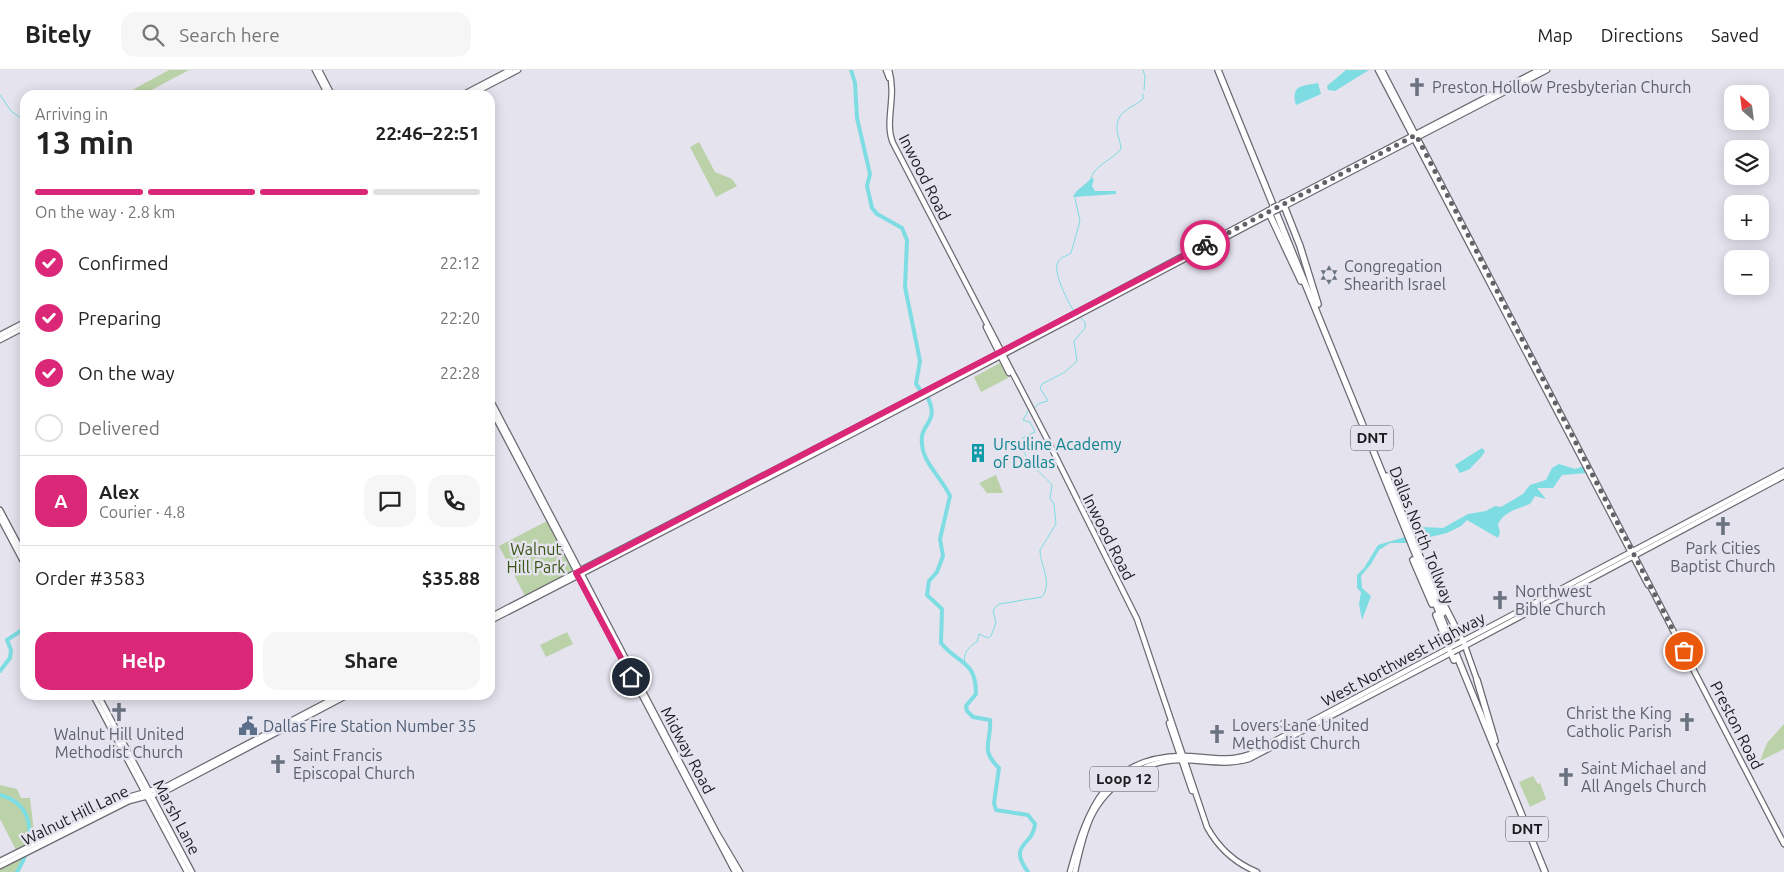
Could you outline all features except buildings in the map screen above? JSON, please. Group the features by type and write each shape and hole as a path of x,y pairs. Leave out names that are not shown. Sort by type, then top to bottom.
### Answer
{"highway":[{"name":"Dallas North Tollway","path":"1218,70 1431,583 1548,872"},
{"name":"Dallas North Tollway","path":"1222,70 1400,517 1545,872"},
{"path":"1284,205 1315,302"},
{"path":"1269,212 1293,267 1315,302"},
{"path":"1400,517 1418,575 1451,650 1471,702 1488,733"},
{"path":"1431,583 1464,644"},
{"path":"1477,680 1495,741"}],"main road":[{"path":"315,70 325,90"},
{"path":"319,70 329,90"},
{"path":"479,90 510,70"},
{"path":"472,90 518,70"},
{"name":"Inwood Road","path":"888,70 892,90 889,129 891,144 958,270 1118,583 1148,652 1203,823 1212,841 1226,856 1251,872"},
{"name":"Preston Road","path":"1378,70 1390,89"},
{"name":"Preston Road","path":"1382,70 1390,89 1784,844"},
{"path":"495,615 579,574 814,452 1455,116 1539,70"},
{"path":"1484,100 1548,70"},
{"path":"1000,353 1269,212"},
{"path":"0,340 20,326"},
{"path":"0,335 20,329"},
{"path":"814,452 822,445 968,370"},
{"name":"Midway Road","path":"495,415 735,872"},
{"name":"West Northwest Highway","path":"1517,615 1575,586 1784,471"},
{"name":"West Northwest Highway","path":"1254,754 1300,728 1464,644 1592,573 1784,476"},
{"path":"1743,497 1744,494 1763,482"},
{"path":"0,510 20,548"},
{"path":"0,518 20,556"},
{"path":"1575,586 1592,573"},
{"path":"495,618 541,593"},
{"name":"Midway Road","path":"600,614 740,872"},
{"path":"1464,644 1477,680"},
{"name":"West Northwest Highway","path":"1073,870 1092,816 1114,787 1145,767 1182,758 1226,759 1254,754 1451,650"},
{"name":"Marsh Lane","path":"96,700 116,734"},
{"name":"Marsh Lane","path":"100,700 186,872"},
{"name":"Walnut Hill Lane","path":"297,720 331,700"},
{"name":"Walnut Hill Lane","path":"0,866 32,845 118,804 181,781 338,700"},
{"path":"1282,724 1290,728 1300,728"},
{"name":"Inwood Road","path":"1182,758 1212,835 1233,858 1257,872"},
{"name":"Marsh Lane","path":"147,794 192,872"},
{"name":"Walnut Hill Lane","path":"0,861 30,850 118,804"}],"green space":[{"path":"169,70 189,70 151,90 132,90"},
{"path":"699,142 715,172 732,179 737,186 716,197 690,147"},
{"path":"1000,363 1008,378 981,392 974,377"},
{"path":"996,475 1003,493 987,493 979,483"},
{"name":"Walnut Hill Park","path":"547,521 573,572 525,596 499,546"},
{"path":"567,632 573,644 546,657 540,645"},
{"path":"1784,724 1784,749 1760,761 1767,743"},
{"path":"1533,776 1538,784 1540,783 1546,799 1530,807 1519,782"},
{"path":"0,785 17,789 21,798 30,798 35,840 19,872 0,872 0,868 22,856 18,849 16,850 0,819"}],"water":[{"path":"1346,70 1369,70 1335,91 1328,90 1327,86"},
{"path":"1318,83 1321,94 1296,105 1295,93 1300,87"},
{"path":"1091,178 1094,179 1092,186 1095,191 1116,191 1116,194 1073,197"},
{"path":"1482,448 1485,451 1480,458 1470,469 1460,473 1455,465"},
{"path":"1559,464 1575,469 1584,466 1587,473 1562,475 1553,488 1537,488 1546,499 1535,496 1530,504 1504,516 1498,524 1500,533 1498,538 1467,520 1461,526 1447,533 1405,543 1390,543 1379,550 1361,576 1362,588 1371,596 1362,620 1359,604 1361,592 1357,588 1357,575 1364,568 1378,545 1415,534 1421,527 1443,528 1468,514 1486,511 1495,506 1501,507 1523,494 1530,485 1546,480 1552,468"}],"waterway":[{"path":"851,70 855,83 857,118 870,174 867,186 872,208 877,214 902,228 907,240 905,287 920,361 916,384 921,391"},
{"path":"1143,70 1145,76 1144,90"},
{"path":"1091,178 1100,166 1121,149 1117,123 1125,111 1143,99 1143,94"},
{"path":"0,95 11,111 20,117"},
{"path":"1074,311 1062,286 1057,266 1060,259 1071,253 1080,221 1075,198"},
{"path":"1033,409 1040,403 1048,401 1040,388 1042,384 1065,372 1077,361 1074,341 1085,328 1085,322 1081,318"},
{"path":"927,396 932,412 931,418 923,431 923,451 929,464 950,496 940,539 943,556 937,572 929,581 927,595 942,609 941,643 965,664 973,675 976,694 966,706 967,711 973,717 990,720 989,756 999,768 994,803 996,810 1028,815 1035,824 1030,837 1020,850 1022,863 1028,872"},
{"path":"965,663 965,653 977,642 979,634 988,638 991,636 996,623 993,610 999,604 1042,597 1045,591 1046,579 1040,550 1056,524 1054,504 1050,498 1052,485 1027,458 1022,445 1022,438 1035,432 1030,422 1023,420 1028,411"},
{"path":"0,671 10,658 11,650 7,640 20,631"},
{"path":"0,795 12,800 21,807 27,817 29,827 27,850 17,872"}],"way so far":[{"path":"1205,245 1268,210 1416,135 1684,651"}],"place":[{"name":"Preston Hollow Presbyterian Church","path":"1417,87"},
{"name":"Congregation Shearith Israel","path":"1329,275"},
{"name":"Ursuline Academy of Dallas","path":"978,453"},
{"name":"Park Cities Baptist Church","path":"1723,526"},
{"name":"Northwest Bible Church","path":"1500,600"},
{"name":"Walnut Hill United Methodist Church","path":"119,712"},
{"name":"Christ the King Catholic Parish","path":"1687,722"},
{"name":"Dallas Fire Station Number 35","path":"248,726"},
{"name":"Lovers Lane United Methodist Church","path":"1217,734"},
{"name":"Saint Francis Episcopal Church","path":"278,764"},
{"name":"Saint Michael and All Angels Church","path":"1566,777"}],"route":[{"path":"631,677 576,573 1205,245"}]}
